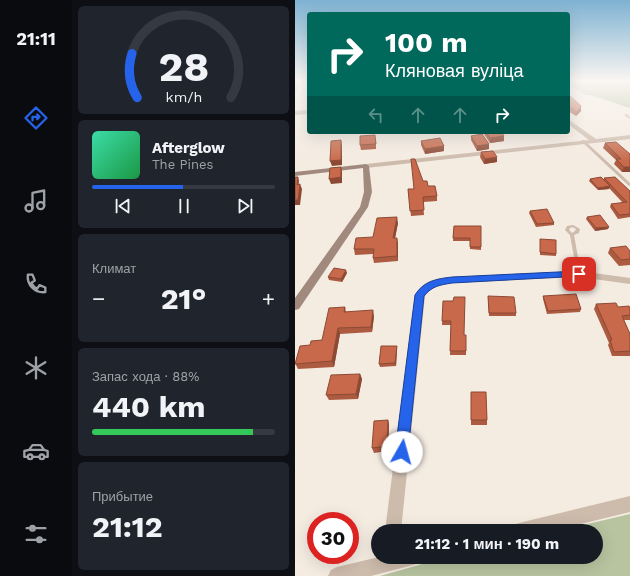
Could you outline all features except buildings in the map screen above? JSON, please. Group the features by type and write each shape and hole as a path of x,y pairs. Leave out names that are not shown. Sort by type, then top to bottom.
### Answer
{"street":[{"path":"295,113 307,112"},
{"path":"570,122 594,140"},
{"path":"295,174 630,137"},
{"path":"295,306 364,208 368,192 367,166"},
{"path":"394,524 420,295 425,288 435,282 452,280 579,274 630,281"},
{"path":"548,524 630,504"},
{"path":"337,576 376,564"}],"lane":[{"path":"626,115 630,118"},
{"path":"583,141 630,185"},
{"path":"572,235 579,274"}],"green space":[{"path":"630,514 630,576 380,576 422,564 603,564 603,524 588,524"}],"route":[{"path":"402,452 420,295 425,288 435,282 452,280 579,274"}]}
